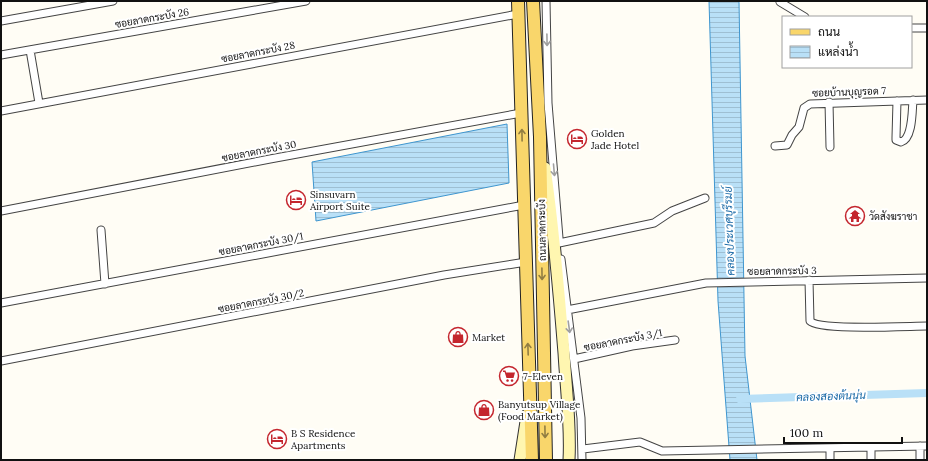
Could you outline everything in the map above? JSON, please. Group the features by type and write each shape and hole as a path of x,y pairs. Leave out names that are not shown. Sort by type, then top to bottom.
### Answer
{"main road":[{"name":"ถนนลาดกระบัง","path":"518,1 532,460"},
{"name":"ถนนลาดกระบัง","path":"533,1 540,137 546,460"},
{"path":"540,137 552,213 558,275 569,426 569,460"},
{"path":"520,460 530,402"}],"street":[{"path":"1,21 113,1"},
{"name":"ซอยลาดกระบัง 26","path":"1,55 306,1"},
{"path":"546,1 548,103 559,243 581,418 583,449 582,460"},
{"path":"780,2 803,16"},
{"name":"ซอยลาดกระบัง 28","path":"1,111 518,14"},
{"path":"912,28 927,28"},
{"path":"30,50 39,104"},
{"path":"897,100 896,140 901,142 907,138 911,127 913,100"},
{"name":"ซอยบ้านบุญรอด 7","path":"775,146 787,145 792,135 799,127 802,111 806,105 829,102 927,100"},
{"path":"829,102 830,147"},
{"name":"ซอยลาดกระบัง 30","path":"1,211 263,160 521,114"},
{"path":"559,243 654,223 672,211 705,198"},
{"name":"ซอยลาดกระบัง 30/1","path":"1,303 524,205"},
{"path":"102,230 105,284"},
{"name":"ซอยลาดกระบัง 30/2","path":"1,360 444,275 526,262"},
{"name":"ซอยลาดกระบัง 3","path":"567,310 706,283 927,278"},
{"path":"809,280 810,321 815,325 831,327 927,326"},
{"name":"ซอยลาดกระบัง 3/1","path":"574,359 632,346 675,340"},
{"path":"583,449 640,442 662,451 924,446 920,460"},
{"path":"871,447 871,460"},
{"path":"830,448 830,460"}],"water":[{"name":"คลองประเวศบุรีรมย์","path":"709,1 739,1 745,356 757,460 730,460 718,301"},
{"path":"507,124 509,183 316,221 312,162"}],"waterway":[{"name":"คลองสองต้นนุ่น","path":"740,399 927,393"}],"place":[{"name":"Golden Jade Hotel","path":"577,139"},
{"name":"Sinsuvarn Airport Suite","path":"296,200"},
{"name":"วัดสังฆราชา","path":"855,216"},
{"name":"Market","path":"458,337"},
{"name":"7-Eleven","path":"509,376"},
{"name":"Banyutsup Village (Food Market)","path":"484,410"},
{"name":"B S Residence Apartments","path":"277,439"}]}
